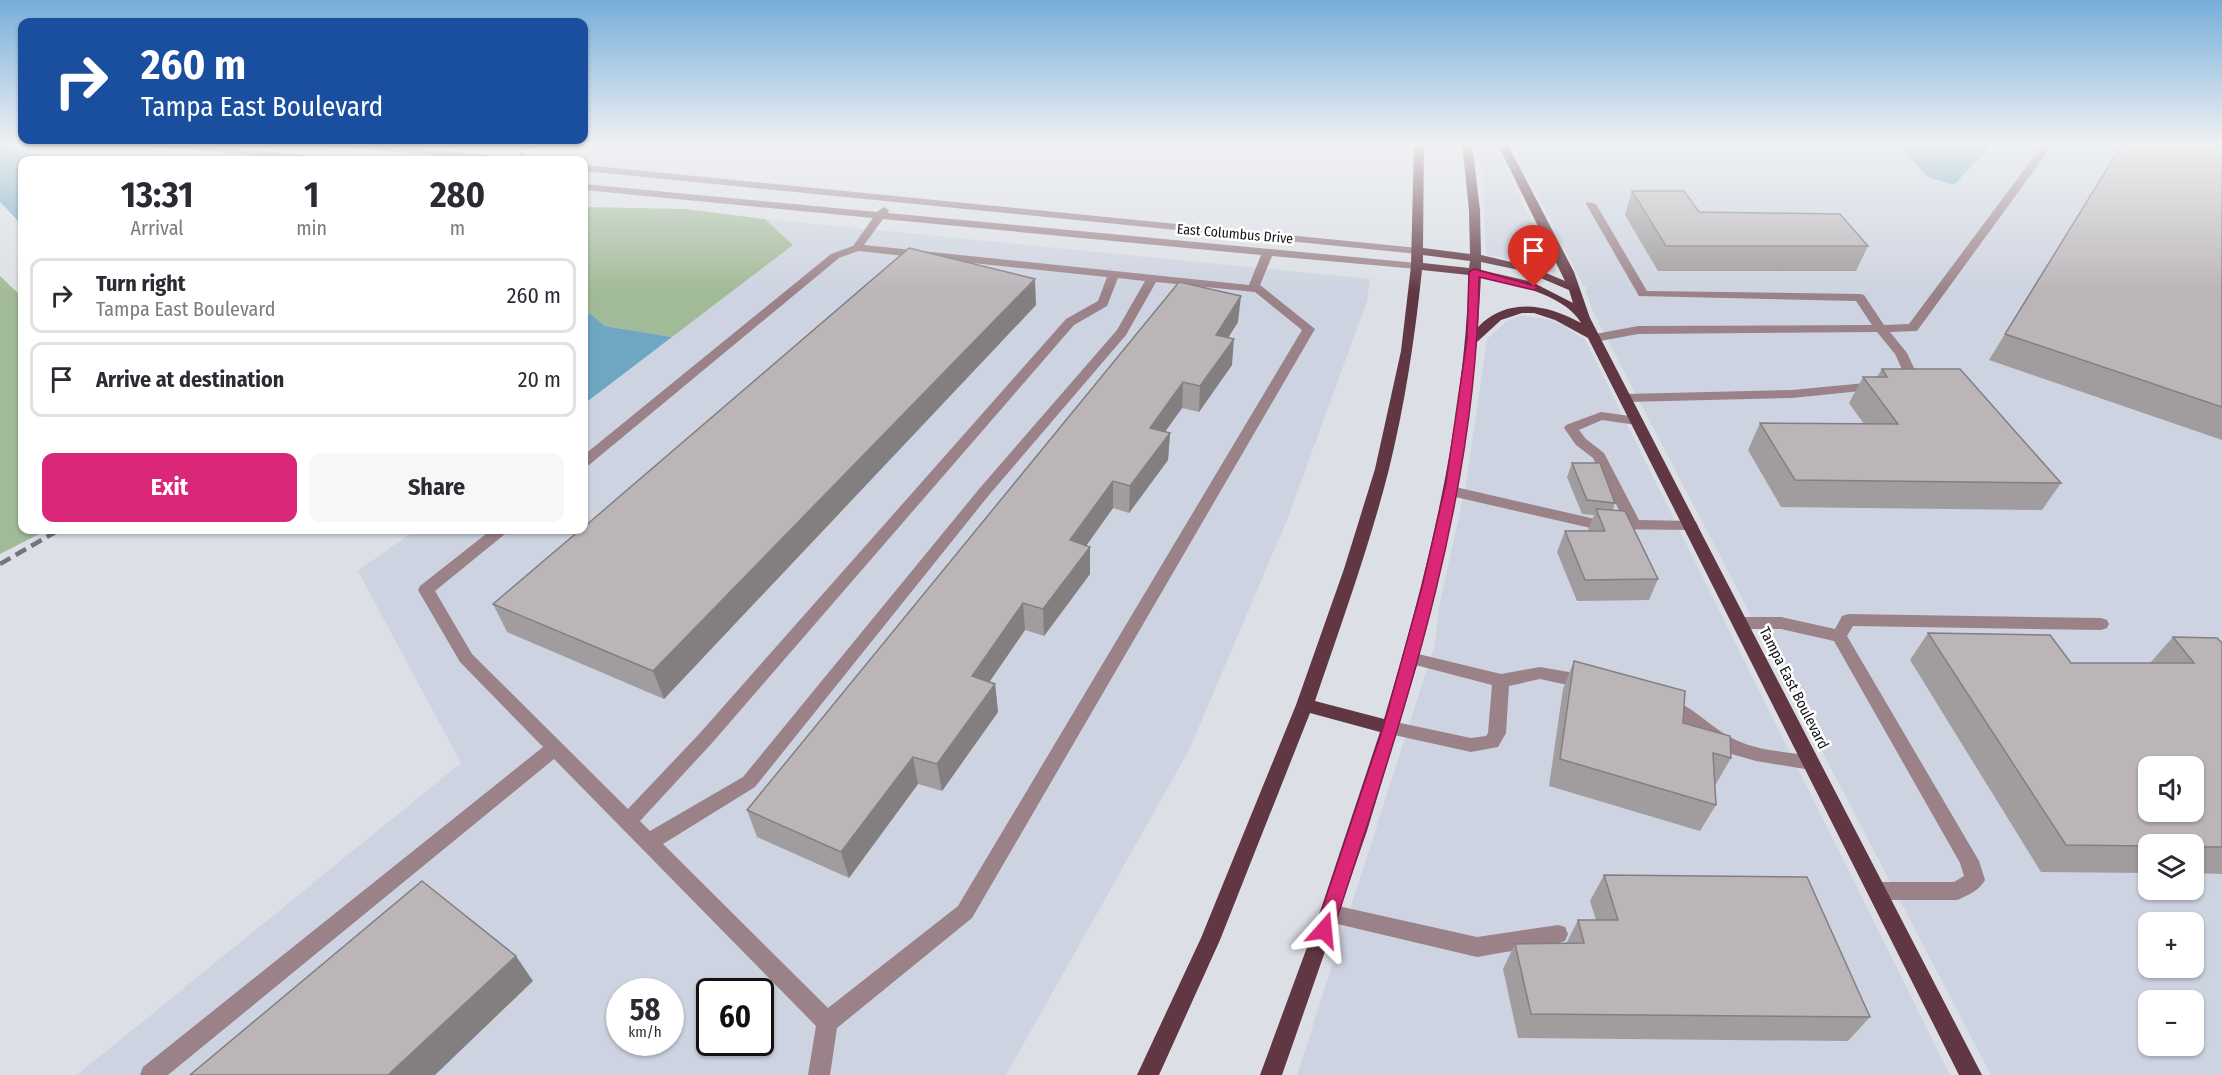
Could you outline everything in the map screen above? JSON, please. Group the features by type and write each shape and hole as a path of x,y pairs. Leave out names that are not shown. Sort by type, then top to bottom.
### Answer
{"main road":[{"path":"1148,1075 1210,940 1305,705 1352,569 1382,469 1407,351 1418,259 1419,193"},
{"path":"1270,1075 1329,913 1391,728 1451,492 1473,339 1474,193"},
{"name":"Tampa East Boulevard","path":"1528,193 1574,288 1584,318 1971,1075"},
{"path":"1418,259 1475,258 1528,269 1574,288"},
{"name":"Tampa East Boulevard","path":"1418,259 1534,287 1561,300 1584,318"},
{"path":"1473,339 1498,316 1518,310 1550,313 1571,322 1595,338"},
{"path":"1305,705 1391,728"}],"street":[{"name":"East Columbus Drive","path":"647,193 1268,252 1418,259"},
{"name":"East Columbus Drive","path":"842,193 1418,259"},
{"path":"1595,338 1638,330 1913,328 2012,193"},
{"path":"857,248 892,198"},
{"path":"1591,204 1643,294 1860,298 1900,353 1915,383 1792,394 1626,398"},
{"path":"588,459 836,256 857,248 1258,289"},
{"path":"819,1075 827,1022 965,912 1309,329 1254,286 1268,252"},
{"path":"628,821 706,738 1070,322 1103,303 1114,274"},
{"path":"649,842 749,782 984,492 1122,332 1152,278"},
{"path":"1634,525 1599,456 1581,442 1571,428 1601,416 1638,421"},
{"path":"1451,492 1595,524 1691,526"},
{"path":"495,534 426,590 466,658 827,1022"},
{"path":"1839,636 1848,620 2101,624"},
{"path":"1740,622 1781,623 1839,636 1969,861 1975,880 1957,891 1877,891"},
{"path":"1410,658 1501,681 1540,673 1603,686"},
{"path":"1391,728 1471,745 1492,742 1497,733 1501,681"},
{"path":"1656,699 1677,709 1726,744 1755,753 1812,763"},
{"path":"151,1075 555,748"},
{"path":"1329,913 1478,947 1558,934"}],"shaded area":[{"path":"1483,193 1518,193 1558,275 1531,264 1486,254"},
{"path":"1536,193 2222,193 2222,1075 1991,1075 1608,341 1611,339 1595,317 1585,290 1588,288 1583,285"},
{"path":"765,219 1370,279 1367,301 1287,520 1189,750 1006,1075 77,1075 461,763 358,571 409,534 588,534 588,401 793,245"},
{"path":"1521,316 1546,319 1564,326 1585,340 1950,1075 1297,1075 1435,644 1439,606 1466,484 1487,339 1507,321"}],"green space":[{"path":"588,207 685,209 765,219 793,245 672,337 605,326 591,314 588,314"},
{"path":"0,276 18,293 18,534 39,534 0,554"}],"water":[{"path":"0,193 18,193 18,221 0,202"},
{"path":"588,314 591,314 605,326 672,337 588,401"}],"building":[{"path":"1633,193 1686,193 1699,212 1840,214 1868,246 1666,246"},
{"path":"2092,193 2222,193 2222,407 2005,334"},
{"path":"909,248 1035,279 653,671 493,604 575,534 588,534 588,524"},
{"path":"1179,282 1241,296 1216,335 1234,339 1200,386 1183,382 1150,428 1170,433 1130,486 1113,481 1070,540 1090,547 1043,609 1023,603 972,676 995,684 937,764 913,757 841,852 747,810"},
{"path":"1882,369 1960,369 2061,483 1795,480 1760,423 1898,424 1863,377 1887,377"},
{"path":"1572,463 1600,463 1615,503 1587,500"},
{"path":"1596,509 1625,511 1658,579 1585,580 1565,531 1605,531"},
{"path":"1928,633 2050,635 2071,663 2194,663 2173,637 2217,638 2222,643 2222,847 2204,847 2204,834 2138,834 2138,846 2066,845"},
{"path":"1574,661 1685,691 1683,723 1730,736 1731,758 1713,753 1716,805 1560,759"},
{"path":"1604,875 1807,877 1870,1017 1531,1014 1515,944 1584,943 1578,920 1618,920"},
{"path":"422,881 516,956 388,1075 190,1075"}],"railway":[{"path":"0,564 52,534"}],"route":[{"path":"1324,930 1391,728 1429,587 1453,483 1473,339 1474,272 1534,287"}]}
